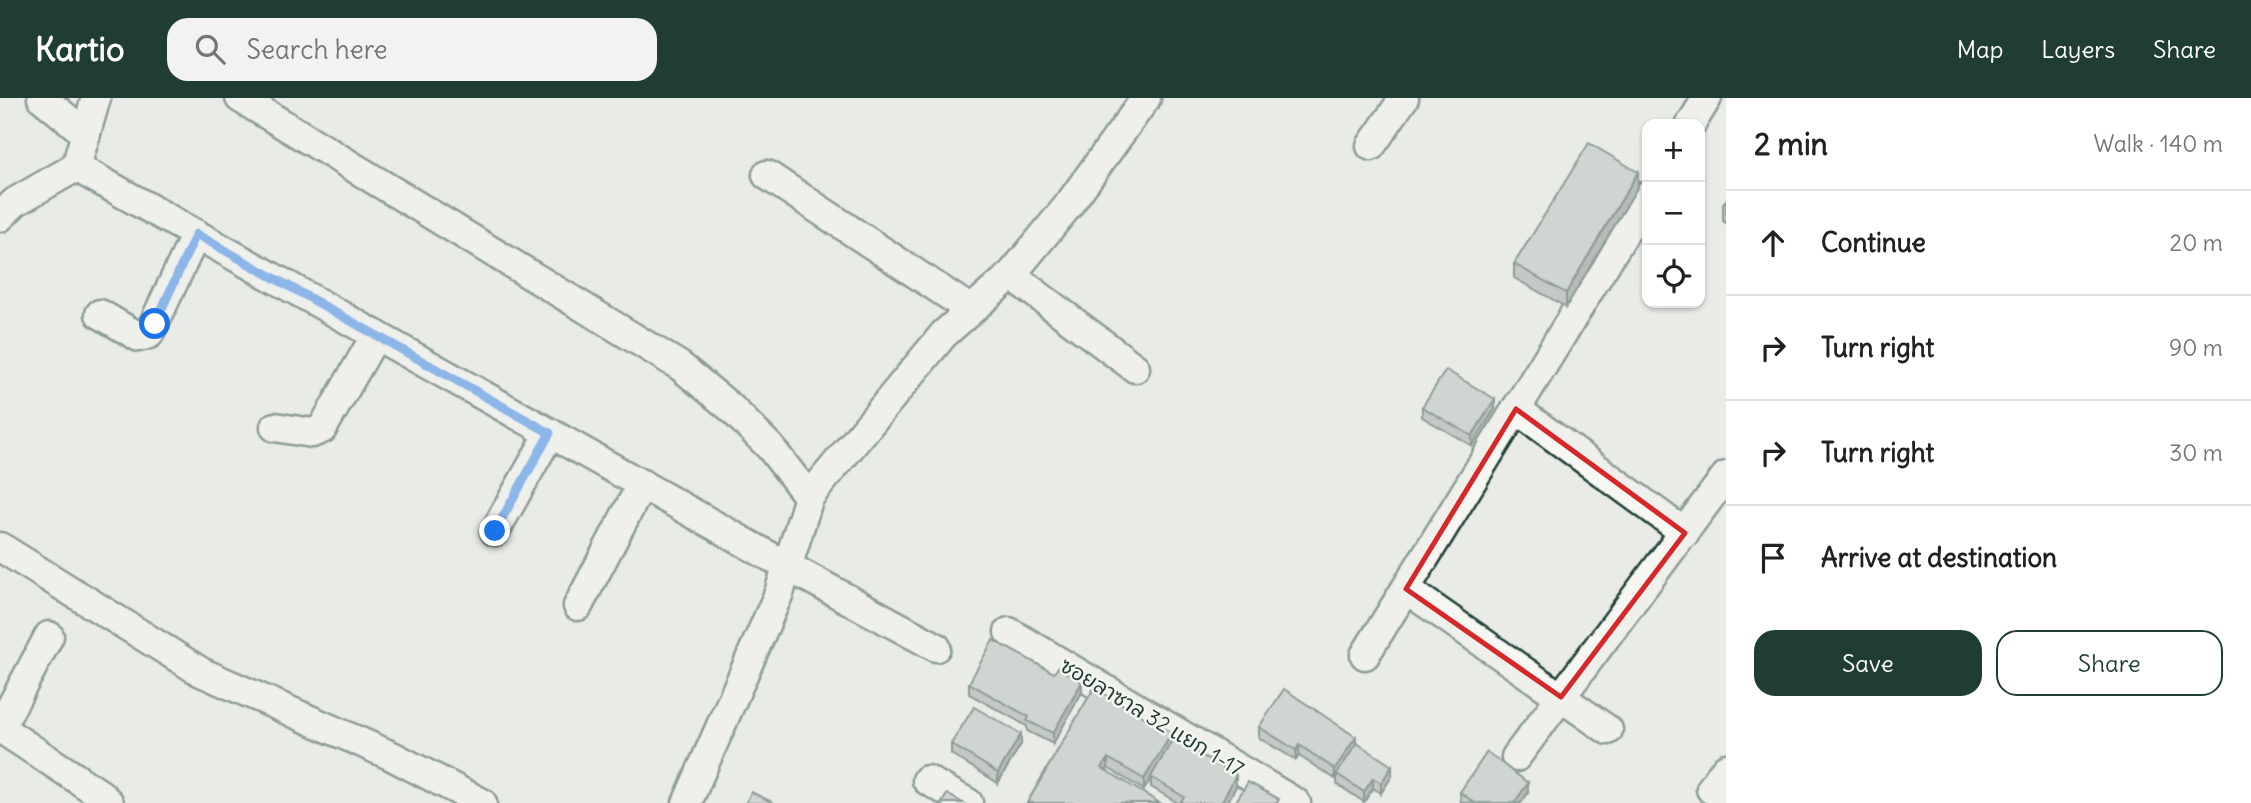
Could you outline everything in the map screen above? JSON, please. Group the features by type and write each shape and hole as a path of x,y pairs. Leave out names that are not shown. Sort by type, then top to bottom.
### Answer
{"street":[{"path":"42,98 86,134"},
{"path":"0,217 15,202 76,167 96,98"},
{"path":"240,98 680,366 731,408 770,447 809,497"},
{"path":"687,803 779,593 809,497 944,334 1011,275 1067,206 1146,98"},
{"path":"1371,146 1404,98"},
{"path":"1694,119 1707,98"},
{"path":"76,167 936,647"},
{"path":"767,175 971,310"},
{"path":"1365,655 1642,204"},
{"path":"100,314 139,337 149,334 196,234"},
{"path":"1011,275 1135,368"},
{"path":"275,427 312,433 322,429 376,335"},
{"path":"1516,409 1685,533"},
{"path":"495,531 550,433"},
{"path":"1516,757 1726,476"},
{"path":"578,606 642,484"},
{"path":"0,547 201,673 391,756 482,803"},
{"path":"1406,589 1608,730"},
{"name":"ซอยลาซาล 32 แยก 1-17","path":"1009,632 1296,803"},
{"path":"49,636 0,728 100,794 109,803"},
{"path":"927,780 968,803"}],"highlighted area":[{"path":"1516,409 1685,533 1561,697 1406,589"}],"building":[{"path":"1589,143 1638,172 1566,293 1514,264"},
{"path":"1446,370 1495,399 1472,436 1422,407"},
{"path":"993,640 1054,673 1058,667 1082,682 1053,733 1027,721 1029,717 969,683"},
{"path":"1094,688 1172,733 1144,779 1108,758 1102,768 1160,803 1027,803"},
{"path":"1284,689 1356,737 1335,769 1299,745 1296,750 1259,727"},
{"path":"974,707 1021,734 998,773 951,744"},
{"path":"1173,739 1236,775 1221,803 1180,803 1184,797 1151,777"},
{"path":"1357,743 1392,766 1381,783 1373,778 1364,792 1337,774"},
{"path":"1487,752 1528,783 1514,803 1475,803 1460,792"},
{"path":"1248,782 1279,799 1277,803 1235,803"},
{"path":"751,792 774,803 746,803"},
{"path":"947,794 963,803 942,803"}],"route":[{"path":"155,324 196,234 550,433 495,531"}]}
